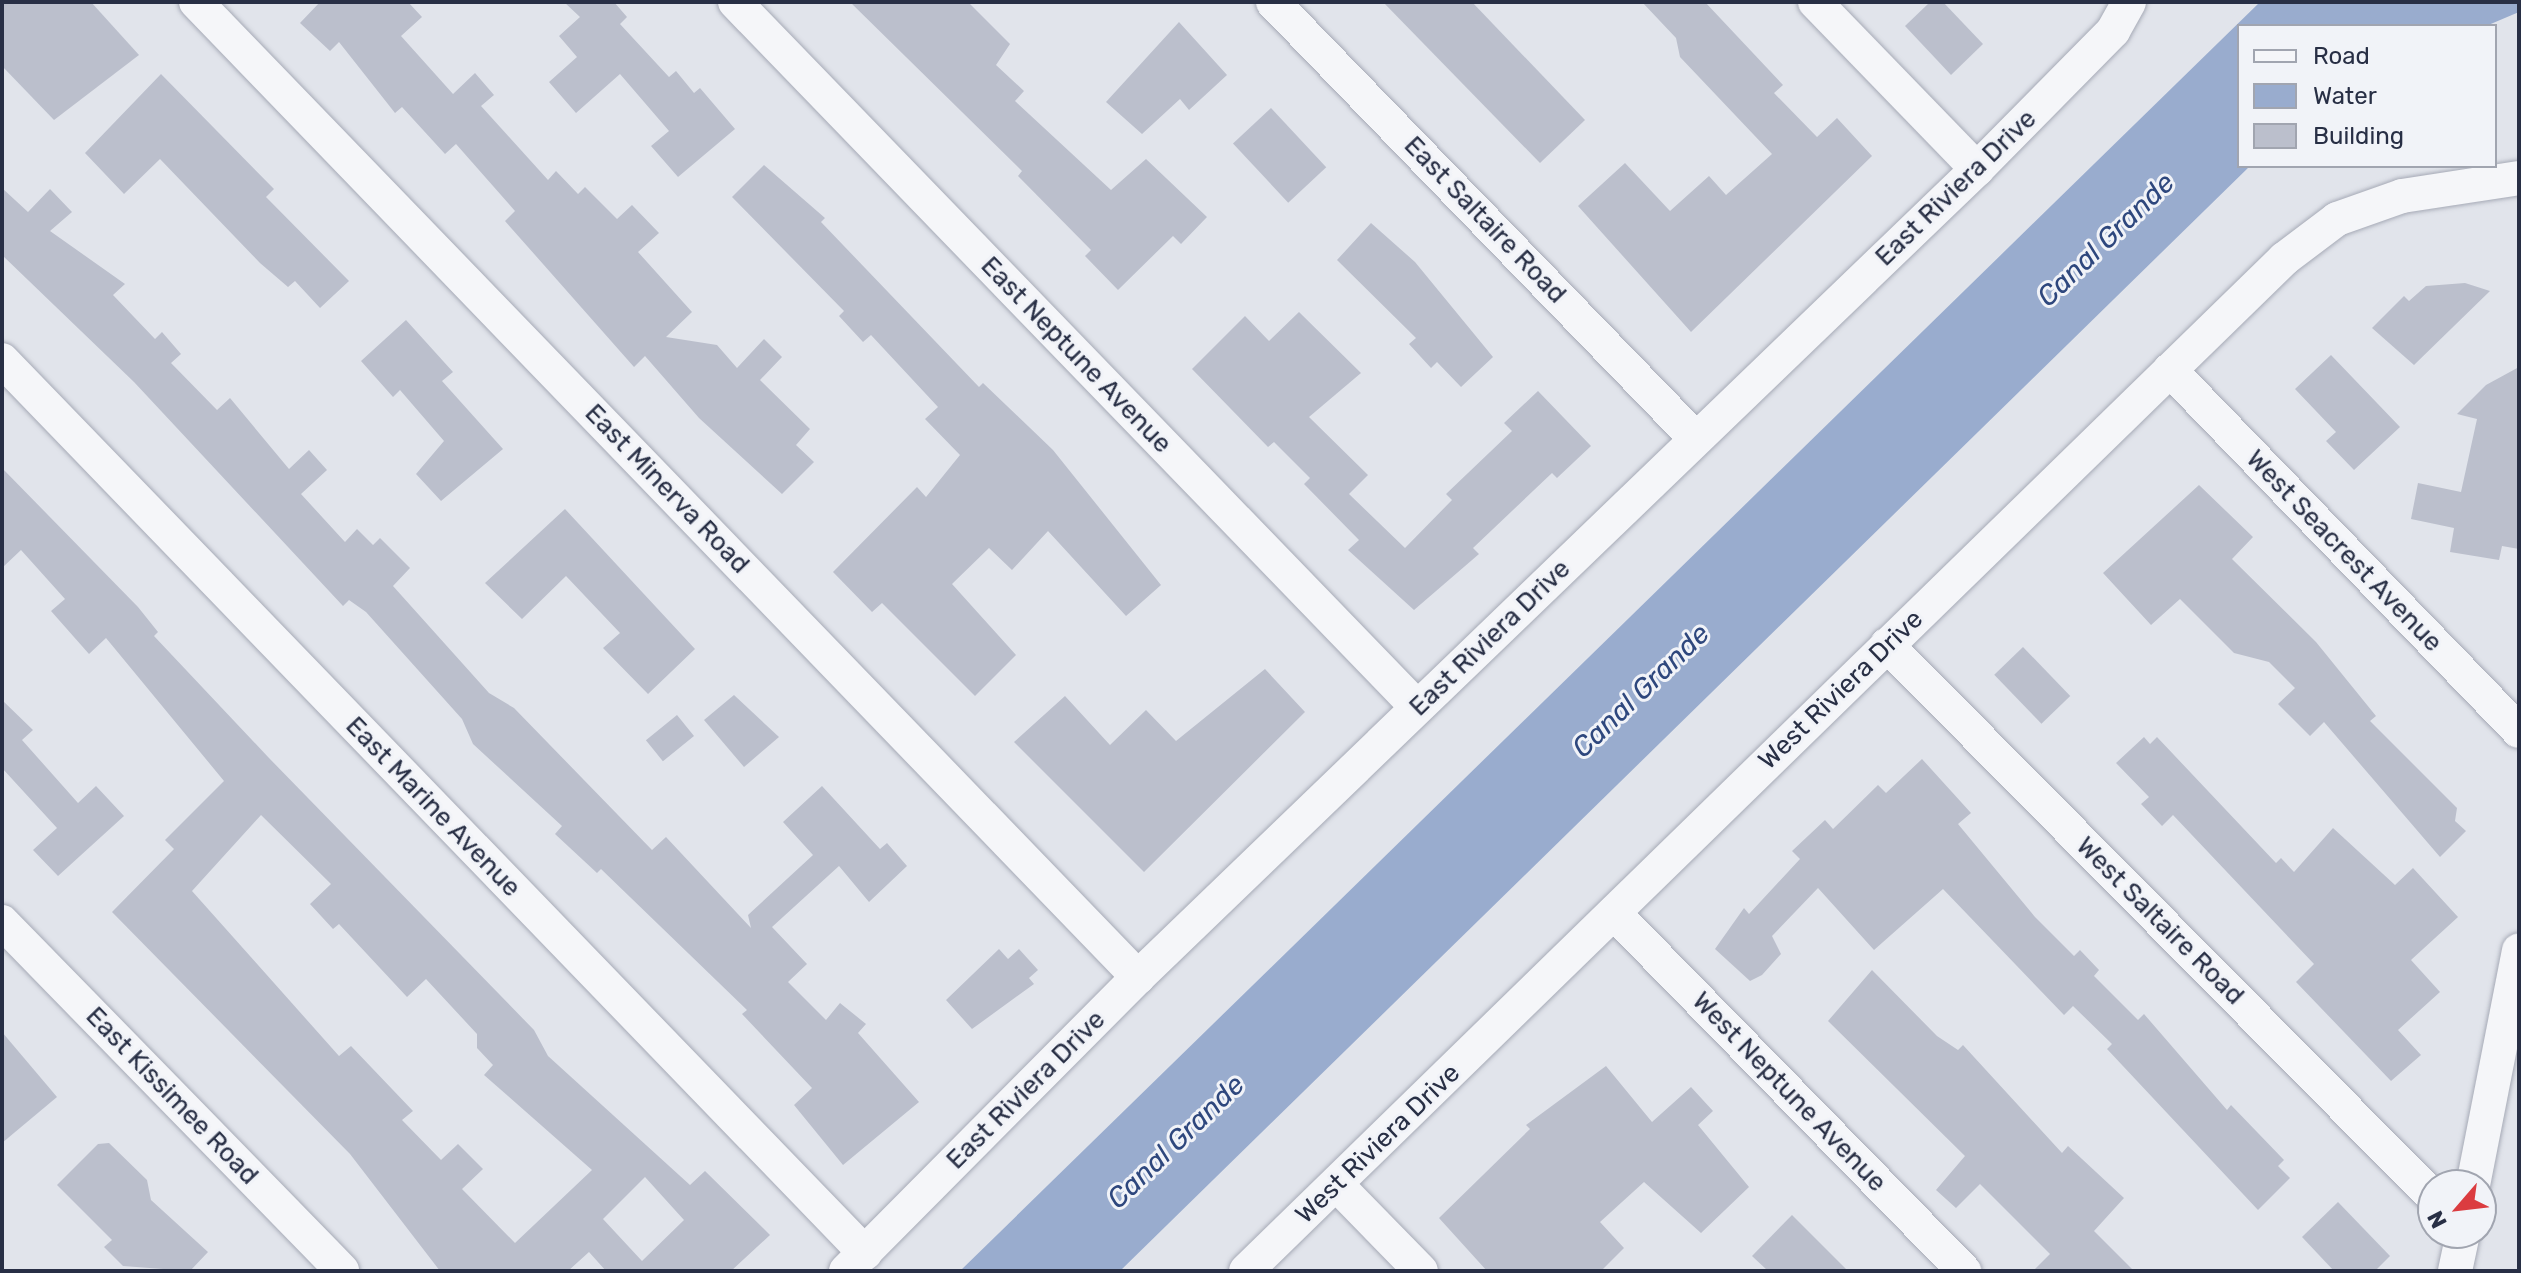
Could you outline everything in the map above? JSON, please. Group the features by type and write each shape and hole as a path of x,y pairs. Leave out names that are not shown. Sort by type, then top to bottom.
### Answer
{"street":[{"name":"East Minerva Road","path":"196,2 1138,977"},
{"name":"East Neptune Avenue","path":"735,2 1417,707"},
{"name":"East Saltaire Road","path":"1273,2 1696,439"},
{"path":"1815,2 1977,169"},
{"name":"East Riviera Drive","path":"856,1262 1138,977 1977,169 2113,31 2129,2"},
{"name":"West Riviera Drive","path":"1246,1271 2284,259 2337,219 2402,196 2478,181 2519,178"},
{"name":"East Marine Avenue","path":"2,360 856,1262"},
{"name":"West Seacrest Avenue","path":"2170,370 2519,731"},
{"name":"West Saltaire Road","path":"1887,645 2417,1181"},
{"name":"West Neptune Avenue","path":"1614,913 1964,1271"},
{"name":"East Kissimee Road","path":"2,922 342,1271"},
{"path":"2476,1169 2519,950"},
{"path":"1337,1185 1421,1271"},
{"path":"2455,1271 2460,1249"}],"water":[{"path":"2260,2 2519,2 2519,12 2491,24 2237,24"},
{"name":"Canal Grande","path":"2237,24 2237,168 2248,168 1120,1271 960,1271"}],"building":[{"path":"2,2 91,2 139,55 54,120 2,66"},
{"path":"320,2 408,2 422,17 401,36 453,94 475,73 494,95 481,106 548,180 556,171 578,194 585,187 617,219 632,205 659,233 638,252 692,312 666,337 717,345 737,368 764,339 782,357 760,380 810,429 796,445 814,462 782,494 699,418 645,356 634,367 505,221 515,211 456,144 445,154 402,107 395,113 339,42 330,51 300,23"},
{"path":"564,2 614,2 627,17 620,24 669,77 676,71 694,93 700,88 735,129 678,177 651,146 669,131 620,74 576,113 549,82 577,57 559,36 580,17"},
{"path":"850,2 968,2 1010,44 996,65 1024,91 1015,101 1111,190 1146,159 1207,217 1181,244 1173,236 1118,290 1085,256 1091,250 1018,176 1022,171"},
{"path":"1383,2 1472,2 1585,120 1540,163"},
{"path":"1642,2 1705,2 1783,85 1774,93 1817,137 1837,118 1872,156 1691,332 1578,206 1625,163 1670,211 1709,176 1726,195 1772,154 1680,57 1676,38"},
{"path":"1930,2 1943,2 1983,44 1951,75 1905,26"},
{"path":"1179,22 1227,75 1189,110 1180,99 1142,134 1106,102"},
{"path":"161,74 274,189 266,197 349,281 320,308 295,281 288,287 260,263 160,159 124,194 85,153"},
{"path":"1271,108 1326,167 1288,203 1233,143"},
{"path":"764,165 825,218 821,222 979,387 983,383 1053,450 1161,585 1126,616 1048,531 1012,570 989,548 952,584 1016,655 975,696 882,603 872,612 833,572 917,487 926,497 960,455 925,419 938,407 871,335 863,342 839,316 844,311 732,197"},
{"path":"2,188 28,212 50,189 72,212 50,231 125,284 113,295 155,339 162,332 181,354 171,363 217,410 230,398 289,469 309,450 327,470 301,494 345,542 357,529 373,545 380,538 410,568 393,586 489,693 514,708 652,850 666,837 751,928 748,915 813,855 783,822 822,786 880,849 887,843 907,866 869,902 839,866 772,927 807,964 788,982 826,1020 840,1003 866,1024 858,1033 919,1102 843,1165 794,1105 812,1088 742,1014 747,1010 601,869 597,873 555,834 562,826 473,744 462,719 366,612 349,600 343,606 134,382 2,255"},
{"path":"1371,223 1415,262 1493,357 1461,387 1437,362 1431,368 1409,344 1416,338 1337,260"},
{"path":"2465,283 2490,291 2414,365 2372,328 2404,296 2409,301 2426,286"},
{"path":"1299,312 1361,373 1309,417 1368,475 1349,494 1405,548 1452,500 1446,494 1512,431 1504,423 1538,391 1591,446 1557,478 1552,473 1473,548 1479,554 1414,610 1348,550 1359,540 1304,484 1310,478 1274,442 1268,447 1192,369 1245,316 1269,341"},
{"path":"406,320 453,372 442,381 503,449 441,501 416,474 444,441 400,390 393,397 361,361"},
{"path":"2331,355 2400,427 2354,470 2326,441 2336,432 2295,389"},
{"path":"2519,367 2519,549 2502,546 2499,560 2450,552 2454,528 2411,519 2418,483 2461,492 2477,419 2457,414 2486,385"},
{"path":"2,468 138,607 158,632 154,636 269,758 534,1030 548,1056 690,1185 705,1171 770,1235 731,1271 606,1271 589,1252 568,1271 440,1271 350,1154 112,912 174,849 165,840 224,781 106,638 89,654 51,611 65,599 21,550 2,568","holes":["261,815 331,884 310,904 333,929 339,924 407,997 426,979 477,1034 477,1048 493,1065 484,1075 592,1170 515,1243 462,1189 483,1169 458,1144 441,1160 402,1120 413,1111 351,1046 339,1056 192,891","645,1177 684,1220 642,1261 603,1219"]},
{"path":"2199,485 2253,537 2232,559 2316,642 2376,716 2370,721 2457,808 2455,821 2466,831 2440,857 2324,722 2310,736 2278,704 2295,688 2269,662 2234,653 2180,599 2151,625 2103,573"},
{"path":"565,509 695,649 648,694 603,648 620,633 566,576 522,619 485,583"},
{"path":"2023,647 2070,696 2041,724 1994,675"},
{"path":"1265,669 1305,712 1144,872 1014,742 1065,696 1110,745 1146,710 1176,741"},
{"path":"734,695 779,737 744,767 704,720"},
{"path":"2,700 33,730 22,740 78,803 96,786 124,816 58,876 33,850 57,828 2,768"},
{"path":"677,715 694,736 663,761 646,740"},
{"path":"2144,737 2150,744 2157,737 2276,863 2281,858 2294,872 2333,828 2395,885 2413,868 2458,917 2411,960 2440,992 2398,1030 2421,1055 2391,1081 2296,982 2314,964 2173,815 2162,826 2141,804 2149,797 2116,763"},
{"path":"1922,759 1971,813 1958,824 2035,917 2074,956 2080,950 2099,970 2094,976 2138,1020 2144,1014 2227,1110 2231,1105 2284,1160 2278,1166 2290,1178 2258,1210 2107,1049 2112,1044 2073,1006 2064,1015 1943,889 1874,950 1818,888 1772,936 1781,954 1762,975 1750,981 1715,949 1744,908 1749,914 1800,859 1792,851 1825,820 1833,829 1878,785 1886,793"},
{"path":"999,949 1008,959 1019,949 1038,970 1029,978 1034,984 972,1029 946,1000"},
{"path":"1872,970 1937,1036 1958,1050 1963,1045 2062,1153 2068,1146 2124,1198 2094,1231 2134,1271 2033,1271 2050,1254 1980,1184 1956,1208 1936,1190 1965,1156 1828,1021"},
{"path":"2,1032 57,1097 2,1143"},
{"path":"1606,1066 1652,1122 1691,1087 1713,1111 1698,1125 1749,1187 1701,1233 1644,1182 1600,1222 1624,1248 1601,1271 1487,1271 1439,1218 1530,1129 1526,1125"},
{"path":"109,1143 147,1180 151,1200 208,1252 190,1271 123,1266 104,1247 112,1240 57,1185 98,1144"},
{"path":"2338,1202 2390,1256 2375,1271 2334,1271 2302,1237"},
{"path":"1792,1215 1848,1271 1768,1271 1752,1256"}]}
